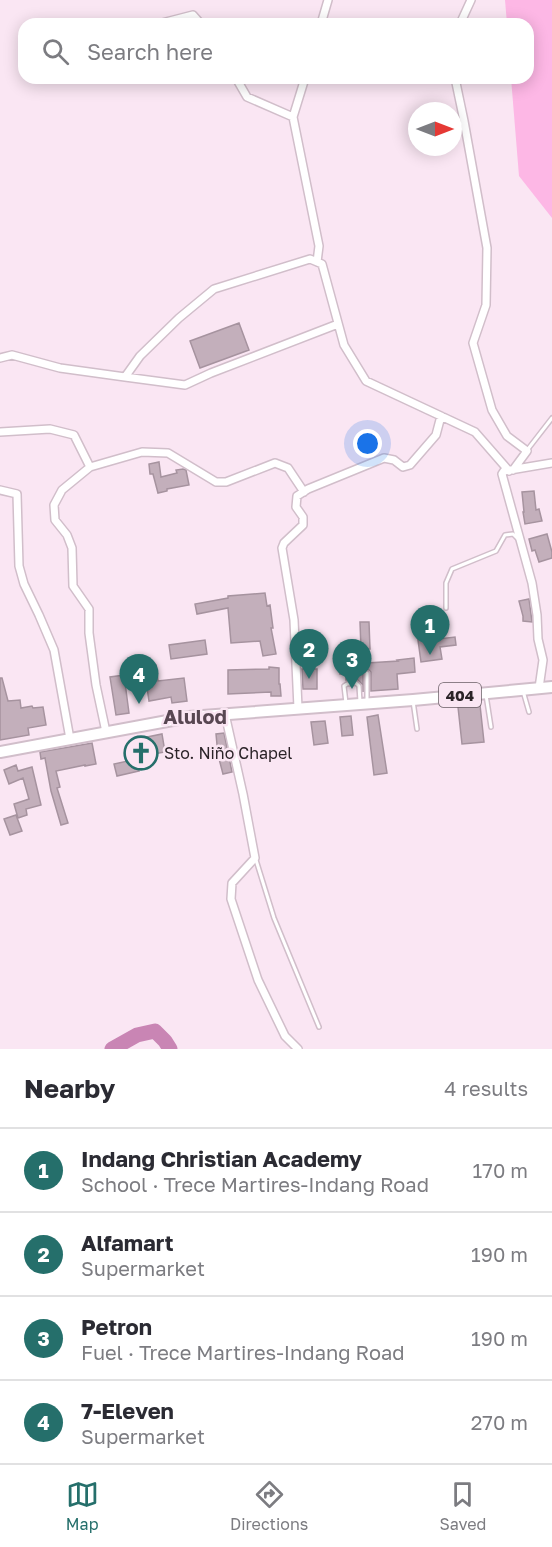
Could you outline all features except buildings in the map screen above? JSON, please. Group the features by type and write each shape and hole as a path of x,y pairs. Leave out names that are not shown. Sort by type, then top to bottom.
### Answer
{"main road":[{"name":"404","path":"0,752 189,717 552,687"}],"street":[{"path":"323,18 328,0"},
{"path":"463,18 471,0"},
{"path":"181,18 193,15 196,18"},
{"path":"239,84 247,97 293,117"},
{"path":"303,84 293,117 319,246 318,262"},
{"path":"455,84 487,248 486,305 473,343 492,410 507,436 527,451 511,470"},
{"path":"125,377 140,356 179,318 214,289 310,259 322,264 344,345 366,381 475,432 511,470"},
{"path":"0,358 12,355 60,368 185,385 338,324"},
{"path":"298,708 294,620 282,548 284,543 303,525 303,517 296,507 297,496 384,458 394,460 403,467 410,465 436,435 441,416"},
{"path":"0,432 50,429 74,435 90,467"},
{"path":"106,732 96,684 89,633 89,609 73,586 72,548 67,535 55,520 54,505 62,490 90,467 142,452 168,453 216,482 226,482 275,463 288,468 304,492"},
{"path":"540,688 543,660 538,639 532,583 502,474 504,471 552,463"},
{"path":"0,490 17,494 19,566 24,585 54,650 70,739"},
{"path":"225,714 255,858 232,883 231,899 258,980 285,1035 298,1049"}],"lane":[{"path":"527,451 552,418"},
{"path":"446,608 446,583 452,568 496,551 505,535 513,534 521,542"},
{"path":"364,703 367,673"},
{"path":"346,705 344,686 346,684 356,683 359,686 364,703"},
{"path":"523,689 529,712"},
{"path":"485,693 491,727"},
{"path":"413,700 417,729"},
{"path":"255,858 274,918 320,1027"}],"shaded area":[{"path":"505,0 552,0 552,218 519,176 511,84 534,84 534,18 506,18"}],"waterway":[{"path":"112,1049 137,1035 155,1031 170,1049"}],"place":[{"name":"Indang Christian Academy","path":"430,655"},
{"name":"Alfamart","path":"309,679"},
{"name":"Petron","path":"352,689"},
{"name":"7-Eleven","path":"139,704"},
{"name":"Sto. Niño Chapel","path":"141,753"}],"district":[{"name":"Alulod","path":"195,716"}]}
